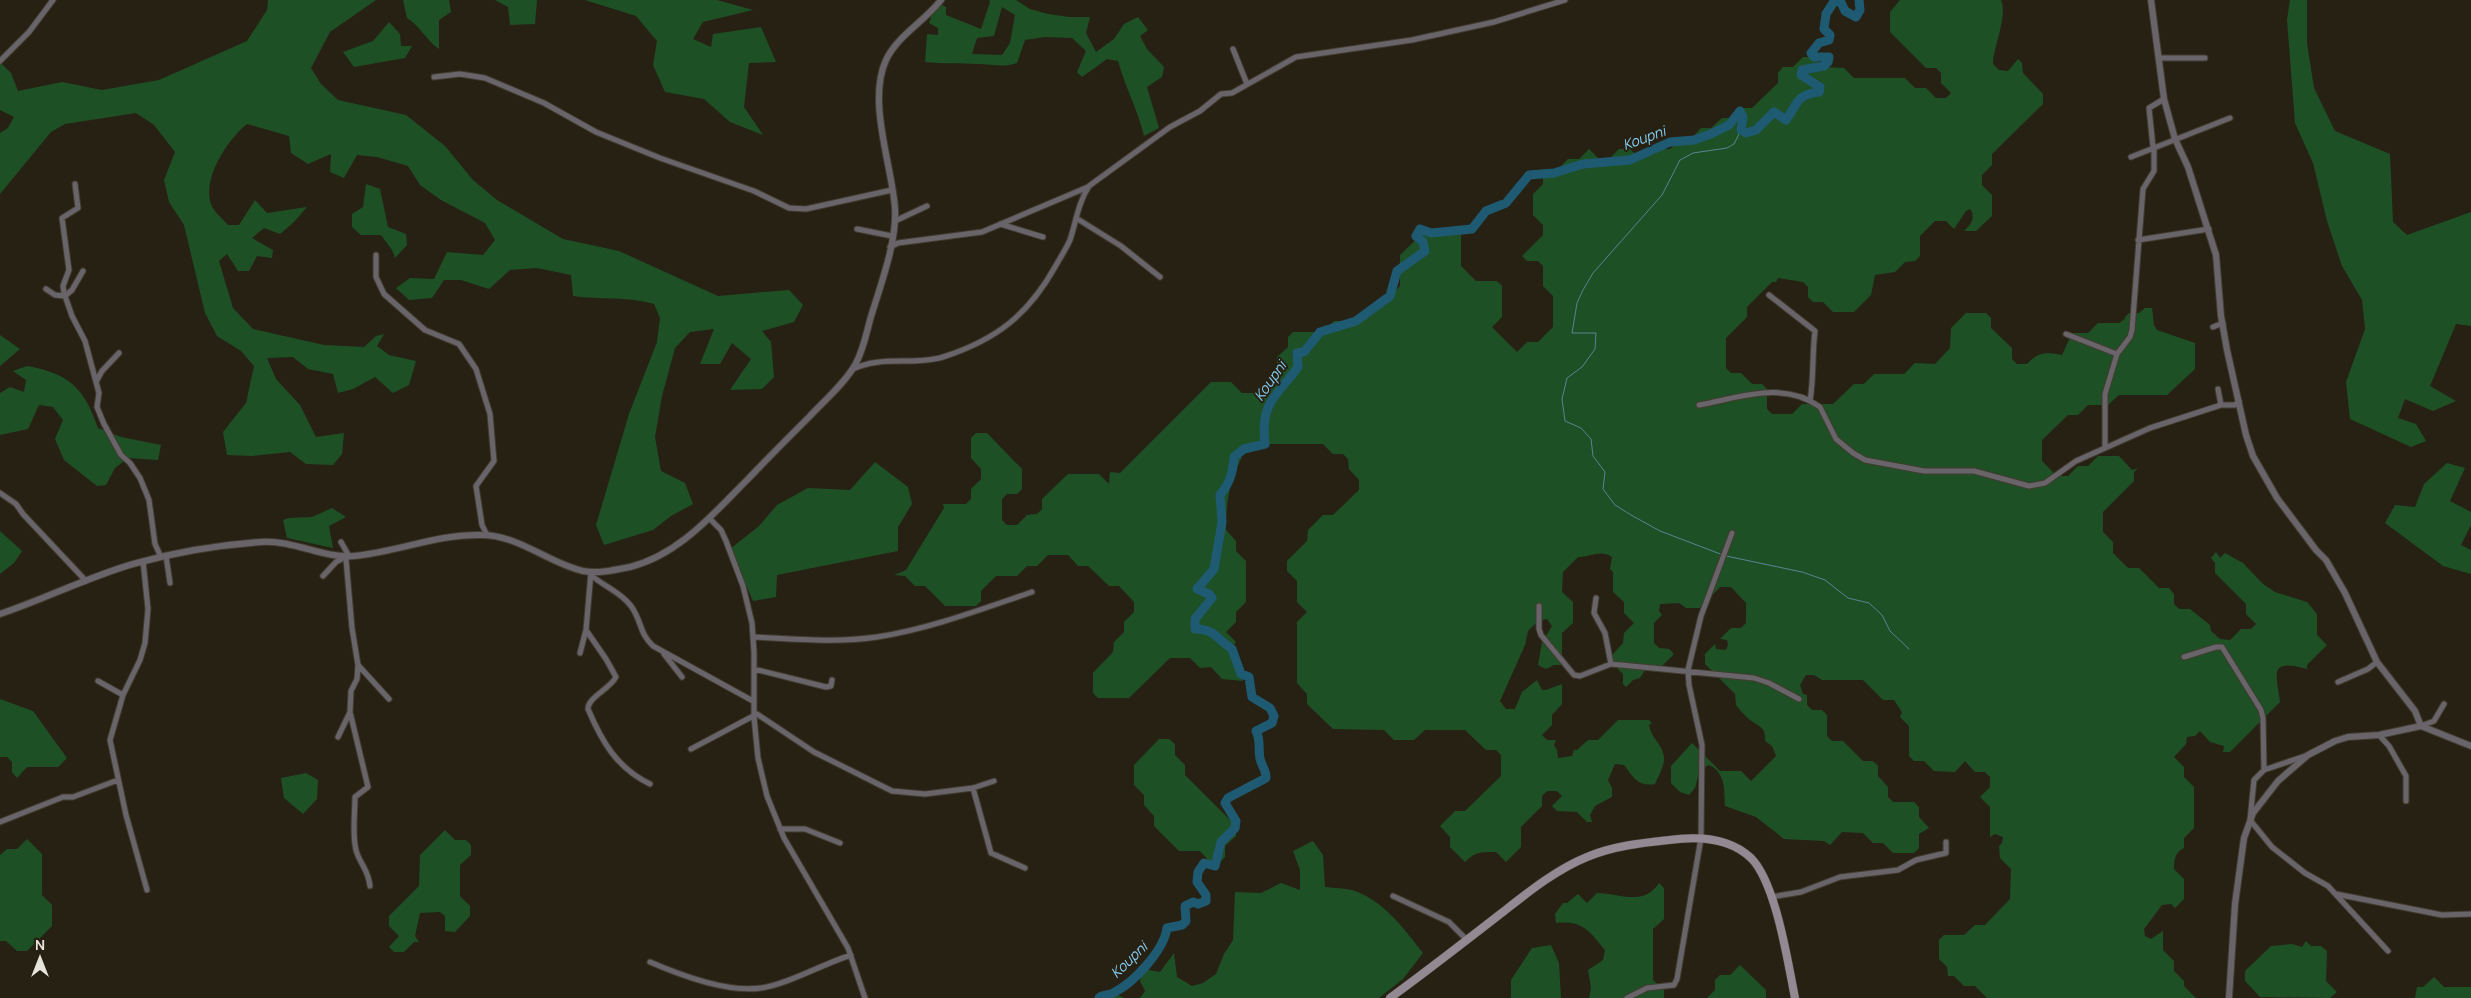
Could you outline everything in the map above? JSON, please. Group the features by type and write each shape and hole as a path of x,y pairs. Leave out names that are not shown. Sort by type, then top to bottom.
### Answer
{"main road":[{"path":"1390,998 1525,895 1585,858 1630,845 1701,838 1731,845 1752,859 1771,897 1795,998"}],"street":[{"path":"0,61 29,32 53,0"},
{"path":"850,373 863,347 890,248 895,221 881,114 884,66 895,48 941,0"},
{"path":"890,248 898,243 982,232 1089,186 1170,127 1200,111 1221,94 1232,93 1296,57 1412,40 1494,22 1565,0"},
{"path":"2150,0 2153,30 2160,58 2164,99 2174,139 2188,167 2216,255 2223,323 2252,456 2277,498 2316,550 2326,560 2345,593 2377,662 2416,711 2421,726 2471,746"},
{"path":"1233,49 1247,84"},
{"path":"2160,58 2204,58"},
{"path":"434,77 460,74 485,78 544,103 596,132 660,158 754,192 789,208 806,209 892,190"},
{"path":"2105,446 2105,394 2117,354 2130,337 2132,330 2143,189 2154,171 2154,143 2148,108 2164,99"},
{"path":"2131,157 2153,148 2167,145 2174,139 2230,118"},
{"path":"75,184 78,208 62,218 69,270 63,286 65,296 72,316 85,341 99,395 97,407 121,455 130,463 140,478 149,500 155,544 163,556 170,583"},
{"path":"591,573 631,567 657,557 681,542 709,518 785,443 854,368 866,364 922,361 955,353 976,344 1013,322 1046,284 1069,242 1082,198 1089,186"},
{"path":"895,221 927,206"},
{"path":"1076,218 1121,246 1160,278"},
{"path":"1000,224 1043,237"},
{"path":"857,229 892,236"},
{"path":"2138,240 2209,229"},
{"path":"376,255 376,277 384,294 425,330 460,344 478,375 490,414 494,454 492,465 476,486 482,525 487,535"},
{"path":"46,289 56,295 65,296 72,290 83,271"},
{"path":"1769,295 1812,326 1815,331 1812,354 1814,374 1810,401"},
{"path":"2213,326 2223,323"},
{"path":"2066,334 2117,354"},
{"path":"96,382 102,371 119,353"},
{"path":"2218,389 2221,406"},
{"path":"1699,405 1774,391 1787,392 1820,406 1836,439 1853,454 1865,460 1904,469 1974,470 2023,485 2037,486 2076,461 2105,446 2150,428 2221,406 2235,405 2240,401"},
{"path":"0,493 16,504 23,514 86,581"},
{"path":"709,518 724,536 736,567 743,586 754,637 753,701 758,758 762,779 780,829 851,955 865,998"},
{"path":"1627,998 1647,988 1674,985 1677,979 1701,838 1702,745 1692,701 1688,670 1701,616 1732,533"},
{"path":"322,576 336,562 347,556 450,536 487,535 509,540 570,567 591,573 630,604 640,620 642,634 645,638 664,653 753,701"},
{"path":"0,614 143,561 215,547 273,542 295,544 347,556"},
{"path":"338,737 348,721 351,691 357,679 358,665 352,628 347,556 341,542"},
{"path":"143,561 148,626 140,660 123,694 110,740 118,780 147,890"},
{"path":"580,653 586,630 591,573"},
{"path":"754,637 836,640 876,637 960,616 1032,592"},
{"path":"1596,598 1594,613 1605,633 1611,664"},
{"path":"1539,606 1539,629 1541,635 1574,675 1580,676 1611,664 1688,670 1762,680 1799,699"},
{"path":"586,630 606,659 616,678 607,689 590,702 588,709 608,750 624,769 650,784"},
{"path":"2184,657 2216,647 2222,648 2261,710 2263,718 2264,770"},
{"path":"664,653 682,677"},
{"path":"2338,682 2368,669 2377,662"},
{"path":"358,665 390,698"},
{"path":"754,669 826,687 831,686 832,680"},
{"path":"98,681 123,694"},
{"path":"2388,951 2336,894 2272,848 2250,820 2254,780 2264,770 2308,755 2341,739 2379,736 2434,722 2444,704"},
{"path":"350,712 368,786 367,790 355,797 355,846 358,857 368,871 370,886"},
{"path":"691,749 754,714 764,717 814,752 892,791 925,794 974,788 994,781"},
{"path":"2379,736 2390,746 2406,776 2406,801"},
{"path":"2229,998 2235,904 2244,838 2255,808 2274,784 2308,755"},
{"path":"0,822 63,797 73,797 118,780"},
{"path":"974,788 991,853 1025,868"},
{"path":"780,829 804,828 840,843"},
{"path":"1771,897 1801,892 1840,877 1898,870 1916,860 1946,853 1946,842"},
{"path":"2336,894 2442,915 2471,914"},
{"path":"1393,896 1448,922 1467,940"},
{"path":"650,962 719,985 760,988 851,955"}],"green space":[{"path":"268,0 376,0 330,32 311,68 321,84 338,100 406,115 445,146 473,180 497,200 563,239 619,251 718,296 789,290 803,305 794,322 762,331 771,342 774,377 762,389 730,390 751,359 732,343 720,364 700,364 714,329 690,332 675,348 662,396 655,437 661,471 685,483 693,504 671,516 653,530 604,545 596,525 629,414 657,342 660,318 654,304 624,299 573,296 571,275 537,268 510,270 489,289 461,280 444,280 432,298 409,300 396,288 410,278 434,279 447,252 483,255 495,240 485,223 441,200 420,185 408,166 377,157 357,155 344,178 330,172 331,154 308,164 291,153 289,136 247,124 232,139 213,171 209,194 211,204 228,225 239,225 255,200 267,213 307,207 280,234 264,228 252,238 273,250 272,258 257,256 249,271 238,271 227,254 219,261 233,308 253,329 324,345 364,347 376,336 384,334 377,346 389,355 416,361 409,385 393,393 375,377 353,389 338,393 333,374 308,369 293,357 267,358 276,379 300,405 316,437 344,433 342,454 333,465 306,464 290,452 252,456 227,455 223,432 246,403 254,366 241,351 217,336 205,313 184,225 169,202 164,180 175,152 154,125 136,113 65,124 51,132 0,194 0,133 8,128 14,117 0,110 0,62 11,73 18,91 62,82 102,90 159,80 247,41 267,10"},
{"path":"403,0 449,0 451,12 439,20 439,49 407,18"},
{"path":"495,0 537,0 535,24 510,25 508,7"},
{"path":"585,0 717,0 753,10 703,22 693,39 711,47 713,34 761,27 776,62 749,63 744,107 763,135 730,122 704,99 665,92 653,65 657,41 636,16"},
{"path":"989,0 1016,0 1030,9 1048,14 1090,17 1086,33 1096,52 1114,39 1124,24 1138,17 1148,30 1140,36 1147,49 1164,67 1162,77 1147,87 1159,128 1144,136 1118,61 1107,59 1082,77 1077,72 1086,51 1072,38 1045,37 1025,40 1017,63 1002,66 925,62 927,34 938,35 938,28 929,23 936,2 946,7 946,15 981,29","holes":["1002,7 1015,15 1010,43 1002,55 972,54 977,38 994,36"]},
{"path":"1900,0 2001,0 2003,7 2002,23 1993,64 1999,70 2008,71 2018,59 2022,63 2023,73 2043,94 2043,104 1992,154 1992,165 1982,175 1982,185 1992,195 1992,216 1976,231 1964,231 1972,221 1973,215 1970,209 1966,211 1954,229 1946,221 1935,221 1920,236 1920,256 1915,261 1905,262 1895,272 1875,275 1871,295 1854,312 1833,312 1823,302 1813,302 1808,297 1808,287 1803,282 1778,278 1776,282 1772,282 1747,307 1747,317 1726,338 1726,368 1731,373 1741,373 1752,384 1762,384 1767,389 1767,409 1772,414 1792,414 1802,404 1833,404 1854,384 1864,384 1874,374 1904,374 1915,363 1935,364 1950,348 1951,328 1966,313 1986,313 1991,318 1991,328 2012,348 2012,359 2017,364 2027,364 2035,357 2043,354 2062,355 2072,333 2088,333 2098,323 2119,323 2129,313 2139,313 2145,308 2152,308 2154,325 2157,330 2195,343 2195,369 2167,395 2119,395 2108,405 2088,405 2078,415 2068,415 2042,440 2042,461 2057,476 2068,476 2078,466 2088,466 2098,456 2119,456 2132,470 2138,468 2134,472 2134,481 2103,512 2103,532 2113,542 2113,553 2128,568 2139,568 2159,588 2169,588 2174,594 2174,604 2179,609 2190,609 2210,625 2211,631 2220,639 2230,640 2241,629 2251,629 2256,624 2246,614 2246,604 2215,573 2215,563 2211,558 2216,552 2220,558 2225,553 2243,563 2263,584 2275,592 2307,602 2317,614 2317,635 2327,645 2307,665 2307,669 2294,666 2280,667 2277,671 2277,677 2280,702 2230,752 2223,752 2224,746 2210,742 2200,731 2195,736 2187,737 2186,744 2174,757 2184,767 2184,777 2194,787 2194,828 2184,838 2184,848 2177,854 2174,862 2174,869 2184,879 2184,899 2175,908 2171,904 2162,905 2144,929 2145,936 2151,939 2163,931 2163,950 2174,961 2174,971 2184,981 2184,986 2196,998 1987,998 1975,986 1964,986 1954,976 1948,976 1947,967 1939,959 1939,940 1944,935 1964,935 1975,925 1985,925 2010,899 2011,869 2000,858 1999,846 2002,843 2003,837 1995,834 1990,837 1990,807 1980,797 1990,787 1990,777 1985,772 1975,772 1965,761 1955,772 1934,771 1924,761 1914,761 1909,756 1909,726 1900,717 1902,712 1894,700 1883,700 1863,680 1822,680 1814,675 1806,675 1800,685 1803,694 1807,695 1807,705 1812,710 1822,710 1827,715 1827,736 1832,741 1843,741 1863,761 1873,761 1878,766 1878,776 1888,787 1888,797 1893,802 1914,802 1919,807 1919,817 1929,828 1919,834 1919,848 1914,853 1893,853 1883,843 1873,843 1863,833 1842,832 1830,845 1824,841 1784,839 1756,817 1725,806 1723,782 1719,772 1709,765 1700,769 1695,788 1689,795 1680,792 1671,783 1671,766 1692,743 1720,771 1741,771 1751,781 1776,756 1772,746 1765,741 1763,730 1741,711 1736,705 1735,694 1705,664 1705,654 1715,644 1716,649 1726,650 1727,640 1720,639 1731,628 1741,628 1746,623 1746,603 1731,587 1720,587 1700,608 1686,608 1679,603 1660,604 1659,611 1662,615 1654,623 1654,643 1659,648 1669,649 1674,654 1656,672 1645,670 1640,678 1633,680 1626,687 1623,684 1623,674 1613,664 1613,654 1623,643 1624,633 1634,623 1624,613 1624,602 1613,592 1613,572 1610,569 1612,557 1604,554 1578,557 1563,572 1562,592 1573,602 1573,623 1562,633 1562,665 1554,665 1546,669 1538,665 1542,642 1552,626 1547,619 1538,621 1528,631 1525,645 1500,701 1506,709 1515,709 1522,692 1537,680 1542,690 1562,684 1562,704 1552,715 1552,725 1542,735 1547,740 1556,740 1554,745 1558,758 1572,756 1574,750 1577,750 1588,740 1598,740 1618,720 1649,720 1652,723 1649,725 1650,730 1662,749 1664,757 1655,784 1649,785 1640,782 1624,765 1615,764 1608,780 1612,788 1612,797 1595,806 1590,815 1592,822 1587,822 1577,812 1557,811 1552,806 1562,796 1557,791 1547,791 1542,796 1542,806 1521,827 1521,847 1506,862 1496,852 1486,852 1478,853 1465,862 1450,847 1450,837 1440,826 1455,811 1465,811 1501,776 1501,755 1496,750 1486,750 1465,730 1425,730 1414,740 1394,740 1384,730 1333,729 1307,704 1307,694 1297,683 1297,622 1307,612 1297,602 1297,581 1287,571 1287,561 1307,541 1308,530 1323,515 1333,515 1359,490 1359,480 1349,469 1348,459 1343,454 1333,454 1323,444 1252,444 1238,458 1242,457 1229,492 1226,530 1236,541 1236,551 1246,561 1246,602 1236,612 1236,622 1226,632 1236,642 1230,649 1233,651 1243,681 1222,679 1211,667 1200,668 1190,658 1170,658 1129,698 1098,698 1093,693 1093,673 1113,652 1114,642 1124,632 1124,622 1134,612 1134,602 1119,586 1109,586 1088,566 1078,566 1068,555 1048,555 1037,566 1027,566 1017,576 996,576 981,591 981,601 976,606 945,606 925,586 915,586 905,576 894,575 906,570 944,508 943,504 966,504 971,499 971,489 981,479 981,469 971,458 971,438 976,433 987,433 1022,469 1022,489 1017,494 1007,494 1002,499 1002,520 1007,525 1017,525 1027,515 1037,514 1042,509 1042,499 1068,474 1099,474 1109,484 1110,472 1120,473 1211,382 1231,382 1242,393 1262,393 1277,377 1277,357 1288,347 1288,337 1293,332 1323,332 1334,321 1354,321 1364,311 1374,311 1400,286 1400,255 1426,230 1456,230 1461,235 1461,266 1476,281 1497,281 1502,286 1502,317 1492,327 1517,352 1527,342 1538,342 1553,327 1553,296 1543,286 1543,266 1538,261 1527,261 1522,256 1543,235 1543,225 1533,215 1533,194 1543,184 1543,174 1548,169 1558,169 1568,159 1579,159 1589,149 1599,159 1609,159 1619,149 1630,149 1640,159 1650,149 1670,149 1681,139 1691,139 1701,128 1711,128 1722,118 1732,118 1742,108 1752,108 1778,83 1778,73 1783,67 1793,67 1803,57 1813,57 1824,67 1844,68 1854,78 1905,78 1915,88 1926,88 1936,98 1946,98 1951,93 1941,83 1941,73 1936,68 1926,68 1890,32 1890,12"},
{"path":"2290,0 2307,0 2307,43 2314,88 2335,131 2390,154 2393,222 2407,235 2471,212 2471,326 2456,324 2430,386 2456,401 2433,411 2405,399 2398,418 2416,424 2426,441 2411,447 2350,419 2346,382 2365,329 2362,300 2342,266 2327,221 2313,163 2295,123 2287,20"},
{"path":"389,22 400,34 401,46 412,46 405,58 354,67 343,52 373,41"},
{"path":"366,184 380,189 388,227 406,234 407,245 395,258 392,250 381,235 361,235 352,227 352,214 363,207"},
{"path":"0,335 20,349 0,366"},
{"path":"27,366 54,373 73,385 87,403 98,428 121,437 161,445 158,460 128,458 115,468 106,485 97,486 64,460 55,439 63,420 53,407 39,405 28,429 0,435 0,393 10,387 24,392 26,380 13,371"},
{"path":"875,462 908,487 912,504 898,527 898,551 777,575 776,597 753,601 730,549 759,526 777,505 808,488 850,490"},
{"path":"2447,463 2465,468 2450,501 2471,512 2471,525 2461,545 2471,550 2471,574 2443,566 2385,523 2395,505 2415,507 2424,484"},
{"path":"332,508 346,517 329,526 333,548 287,538 283,520 312,517"},
{"path":"0,531 22,551 14,563 0,574"},
{"path":"0,699 33,711 67,758 58,767 27,767 17,778 12,772 12,762 7,757 0,757"},
{"path":"1159,739 1169,739 1175,744 1175,755 1185,765 1185,775 1236,826 1236,836 1225,846 1225,857 1220,862 1210,862 1200,851 1179,851 1154,826 1154,816 1144,805 1144,795 1134,785 1134,765"},
{"path":"306,773 318,780 317,799 303,814 284,798 281,778"},
{"path":"445,830 455,840 466,840 471,845 471,855 460,865 460,896 470,906 470,916 455,932 445,931 445,916 440,912 420,913 415,936 419,942 414,942 404,952 394,952 389,947 399,936 389,926 389,916 419,886 420,855"},
{"path":"27,839 42,854 42,895 52,905 52,926 27,951 17,951 6,941 0,941 0,855 7,849 17,849"},
{"path":"1313,841 1323,855 1325,887 1355,891 1376,902 1393,917 1423,953 1403,979 1379,998 1140,998 1145,991 1140,981 1143,969 1160,972 1174,953 1177,977 1192,986 1203,983 1216,974 1224,954 1233,940 1235,892 1261,893 1281,883 1300,890 1300,870 1293,851"},
{"path":"1659,883 1664,888 1664,919 1653,929 1653,980 1664,990 1664,998 1589,998 1591,988 1588,970 1603,960 1605,950 1585,928 1573,923 1556,923 1555,914 1563,903 1567,903 1578,894 1587,903 1597,893 1638,897 1646,895"},
{"path":"2306,941 2311,946 2321,946 2327,951 2326,981 2337,992 2330,998 2260,997 2245,981 2245,971 2271,946 2292,944 2302,947"},
{"path":"1551,945 1559,963 1561,998 1511,998 1511,980 1532,948"},
{"path":"1740,965 1766,990 1766,998 1707,998 1715,990 1715,980 1720,975 1730,975"},
{"path":"2434,977 2444,987 2471,987 2471,998 2415,998 2417,987 2423,987"},
{"path":"1110,991 1124,998 1095,998"}],"waterway":[{"name":"Koupni","path":"1099,998 1111,994 1139,974 1154,956 1165,937 1167,928 1182,925 1186,921 1185,906 1193,902 1198,904 1206,901 1206,895 1197,882 1198,872 1204,863 1215,866 1221,842 1235,828 1236,821 1225,803 1228,798 1266,778 1260,759 1259,741 1256,731 1272,723 1274,716 1270,708 1252,697 1249,677 1241,674 1232,649 1212,633 1202,629 1195,629 1195,619 1212,598 1209,594 1197,589 1214,569 1222,522 1220,495 1230,477 1234,457 1244,449 1265,444 1264,430 1267,409 1271,401 1298,367 1297,353 1304,352 1320,332 1356,321 1390,296 1397,271 1425,251 1423,242 1416,236 1420,229 1431,233 1472,229 1486,211 1506,203 1529,175 1554,173 1583,164 1630,160 1670,142 1694,140 1711,134 1729,125 1740,111 1743,117 1741,130 1746,133 1756,130 1774,112 1786,120 1801,98 1811,93 1819,92 1820,87 1801,75 1802,70 1824,66 1828,62 1829,57 1814,57 1811,53 1819,43 1829,40 1830,35 1824,29 1826,14 1833,3 1840,0 1845,11 1856,17 1860,10 1859,0"},
{"path":"1723,555 1660,531 1615,505 1603,489 1605,472 1593,456 1591,439 1581,428 1565,421 1562,399 1567,378 1582,367 1595,349 1596,333 1572,333 1577,303 1593,273 1662,195 1680,160 1693,153 1727,148 1734,144 1741,130"},
{"path":"1726,556 1802,572 1825,580 1848,598 1869,603 1882,615 1890,631 1909,649"}]}
